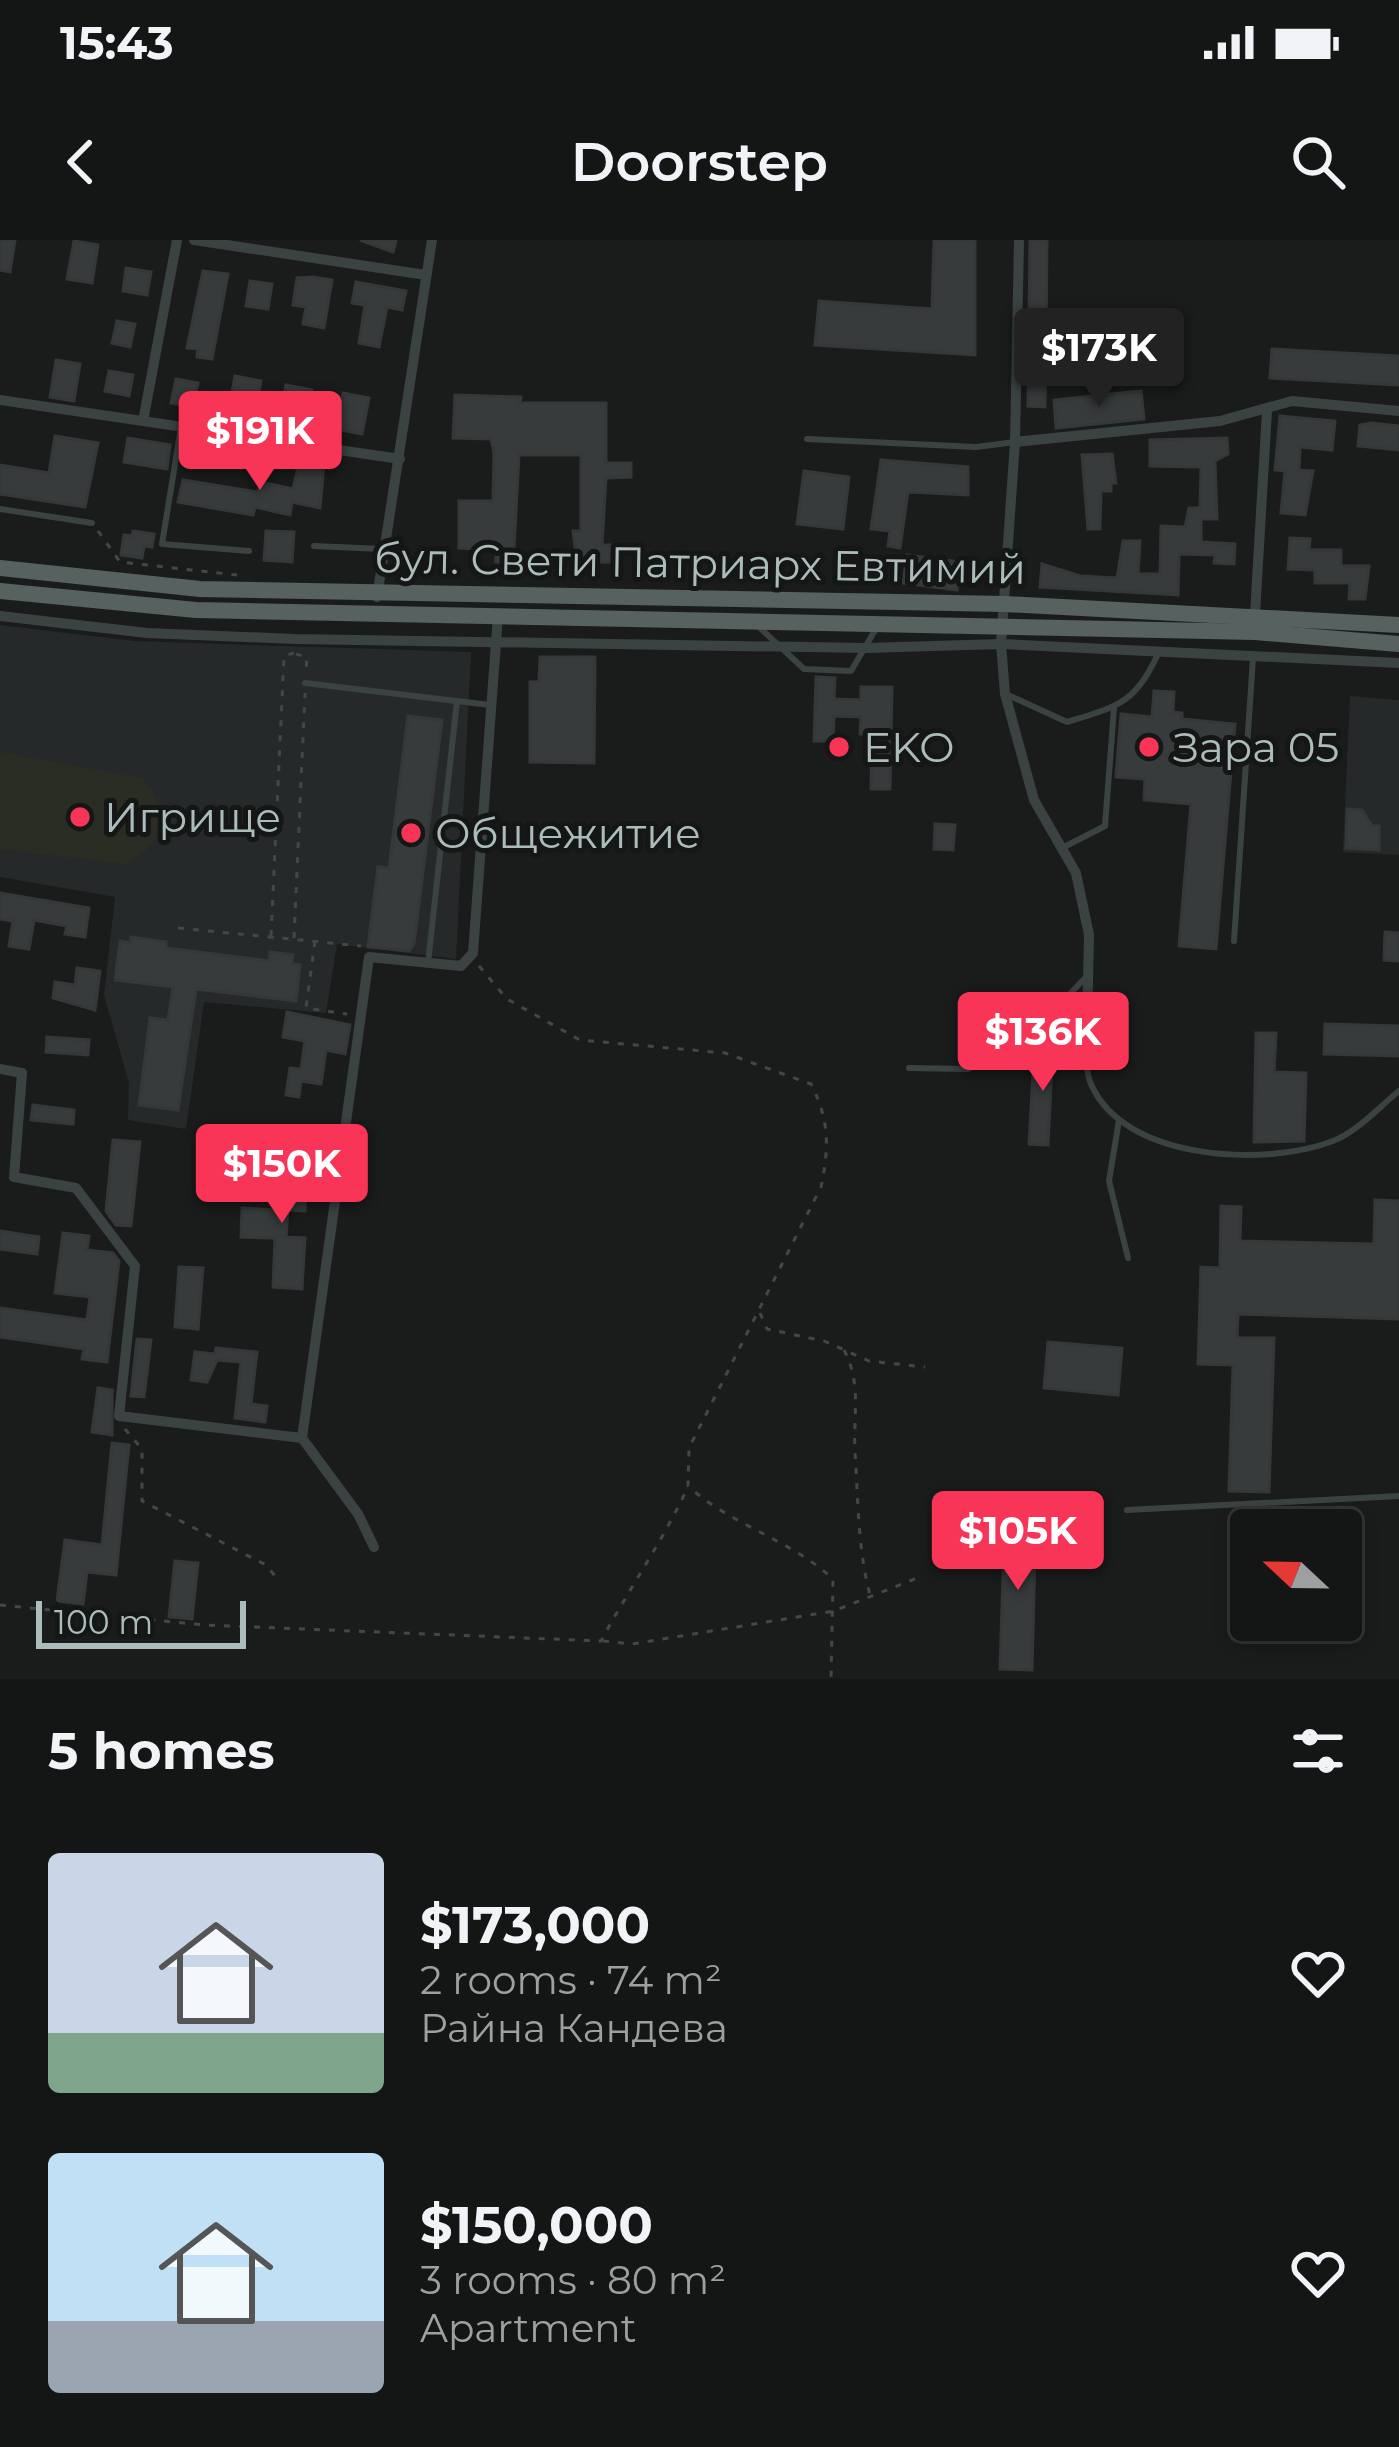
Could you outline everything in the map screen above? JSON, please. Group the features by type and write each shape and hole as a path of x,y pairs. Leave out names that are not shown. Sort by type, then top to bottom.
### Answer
{"main road":[{"name":"бул. Свети Патриарх Евтимий","path":"0,568 200,589 1005,604 1399,625"},
{"name":"бул. Свети Патриарх Евтимий","path":"0,591 196,610 879,625 1001,636 1255,632 1399,644"}],"street":[{"path":"143,422 177,240"},
{"path":"194,240 426,275"},
{"path":"375,612 432,240"},
{"path":"1019,240 1015,442 1001,636 1005,694 1034,800 1076,873 1085,914 1087,1029"},
{"path":"0,400 400,459"},
{"path":"1015,442 1267,411 1292,401 1399,411"},
{"path":"1256,614 1267,411"},
{"path":"0,616 147,633 499,642 866,648 1001,636 1159,652 1399,663"},
{"path":"374,1547 358,1514 302,1438 369,957 461,966 473,953 498,616"},
{"path":"0,1069 22,1073 14,1178 76,1188 135,1266 119,1416 302,1438"}],"lane":[{"path":"182,427 162,544 249,551"},
{"path":"807,439 976,447 1015,442"},
{"path":"0,509 92,523"},
{"path":"314,546 386,549"},
{"path":"756,623 804,669 851,670 879,625"},
{"path":"1005,694 1067,722 1114,708 1140,692 1159,652"},
{"path":"1234,941 1253,655"},
{"path":"305,683 494,706"},
{"path":"428,963 457,701"},
{"path":"1062,848 1105,826 1114,708"},
{"path":"909,1068 968,1070 1003,1053 1029,1022 1066,998 1088,974"},
{"path":"1087,1029 1088,1078 1119,1120 1165,1143 1210,1155 1298,1152 1339,1139 1399,1091"},
{"path":"1119,1120 1108,1181 1128,1258"},
{"path":"1127,1510 1399,1496"}],"path":[{"path":"272,936 284,656 307,657 294,938"},
{"path":"178,928 363,946 369,957"},
{"path":"315,940 305,1008 361,1016"},
{"path":"473,953 481,972 507,999 580,1040 724,1052 811,1084 823,1107 830,1144 821,1187 689,1448 688,1486 659,1548 641,1567 602,1641"},
{"path":"760,1311 767,1329 869,1361 925,1366"},
{"path":"844,1350 857,1374 855,1451 863,1570 871,1596"},
{"path":"119,1416 142,1449 142,1501 266,1565 280,1582"},
{"path":"688,1486 723,1515 810,1557 833,1579 831,1679"},
{"path":"0,1605 204,1625 632,1644 834,1611 922,1576"}],"shaded area":[{"path":"0,625 134,641 471,652 456,959 337,944 326,1013 204,1002 186,1129 128,1120 129,1083 104,995 115,897 0,877"},
{"path":"1350,696 1399,700 1399,855 1343,852"},
{"name":"Игрище","path":"0,752 142,778 160,814 155,837 125,864 0,849"}],"building":[{"path":"0,240 15,240 10,272 0,270"},
{"path":"360,240 396,240 393,252"},
{"path":"934,240 975,240 975,355 815,345 819,301 932,309"},
{"path":"1030,240 1047,240 1046,333 1060,333 1060,360 1046,360 1045,407 1028,406"},
{"path":"74,241 98,245 92,283 67,279"},
{"path":"126,268 151,272 147,295 123,291"},
{"path":"203,271 228,274 212,359 197,357 198,349 187,348"},
{"path":"297,278 332,280 324,328 303,324 306,307 293,305"},
{"path":"250,281 272,284 268,309 246,306"},
{"path":"356,282 406,291 402,310 387,307 379,347 359,343 365,305 352,303"},
{"path":"117,321 135,324 130,347 112,343"},
{"path":"1272,349 1399,356 1399,385 1270,378"},
{"path":"56,360 80,364 74,401 50,397"},
{"path":"109,371 133,375 129,396 105,391"},
{"path":"235,376 261,381 254,418 228,413"},
{"path":"176,379 198,383 193,407 171,403"},
{"path":"286,385 312,390 305,426 279,421"},
{"path":"1141,391 1144,419 1056,428 1054,400"},
{"path":"343,393 369,398 362,434 336,429"},
{"path":"455,395 521,397 520,403 606,403 606,463 631,463 631,477 606,478 602,545 610,545 610,562 577,562 573,531 581,531 581,455 519,455 513,569 496,568 496,550 459,548 459,501 493,501 494,453 491,439 453,438"},
{"path":"1280,416 1335,421 1332,450 1300,447 1299,470 1313,471 1305,515 1281,513 1285,471 1275,470"},
{"path":"1360,425 1399,426 1399,450 1358,446"},
{"path":"55,436 98,443 85,507 0,494 0,465 49,473"},
{"path":"128,438 170,445 167,469 124,462"},
{"path":"1227,438 1228,454 1215,461 1217,519 1201,519 1201,542 1235,544 1234,564 1214,563 1215,555 1179,554 1178,595 1040,587 1042,564 1080,576 1117,578 1123,541 1140,541 1138,574 1160,574 1161,526 1185,527 1189,508 1200,508 1201,467 1150,466 1150,440"},
{"path":"1112,454 1116,483 1111,483 1111,491 1101,491 1100,529 1088,529 1082,455"},
{"path":"300,458 324,464 320,508 292,502 290,515 255,507 253,515 178,502 183,480 258,492 261,482 293,489"},
{"path":"881,460 968,467 968,495 908,492 900,548 888,546 890,531 871,529"},
{"path":"804,471 849,477 843,529 797,524"},
{"path":"133,531 154,534 152,547 144,546 142,558 121,555 124,535 132,536"},
{"path":"266,531 294,532 292,562 264,560"},
{"path":"1290,538 1310,539 1309,550 1341,550 1341,566 1369,566 1365,599 1349,599 1350,583 1315,583 1315,570 1288,569"},
{"path":"907,555 960,562 957,590 903,583"},
{"path":"540,657 595,657 594,763 530,762 530,682 539,682"},
{"path":"816,677 835,678 834,699 861,700 861,687 892,687 890,789 871,789 872,734 860,734 861,717 834,716 833,741 814,741"},
{"path":"1154,691 1174,692 1173,712 1182,713 1182,719 1235,724 1216,949 1179,946 1191,804 1144,800 1145,779 1116,777 1121,714 1152,717"},
{"name":"Общежитие","path":"408,716 442,720 414,944 409,951 368,947 378,867 389,868"},
{"path":"1347,809 1362,810 1372,826 1379,826 1379,850 1346,848"},
{"path":"935,824 955,825 953,850 934,849"},
{"path":"0,893 89,908 85,937 65,934 67,926 34,920 29,949 9,946 13,921 0,919"},
{"path":"1385,932 1399,933 1399,961 1384,960"},
{"path":"131,937 166,942 166,948 269,961 270,952 293,955 292,964 300,965 296,1001 196,989 178,1110 139,1105 150,1018 168,1020 173,987 115,980 120,941 131,943"},
{"path":"77,968 100,971 95,1010 53,998 55,982 75,985"},
{"path":"287,1012 350,1025 345,1054 326,1050 321,1084 301,1081 299,1097 286,1095 290,1068 301,1069 305,1041 283,1037"},
{"path":"1325,1024 1399,1026 1399,1056 1324,1054"},
{"path":"1256,1033 1276,1033 1274,1072 1306,1073 1304,1141 1254,1142"},
{"path":"47,1037 89,1040 88,1055 46,1052"},
{"path":"1042,1047 1065,1048 1064,1065 1052,1065 1048,1145 1029,1144 1034,1057 1041,1057"},
{"path":"33,1105 74,1110 73,1124 31,1120"},
{"path":"113,1140 140,1142 131,1226 116,1225 106,1211"},
{"path":"280,1162 307,1163 305,1211 288,1210 286,1237 305,1238 302,1289 273,1287 275,1238 241,1237 242,1208 278,1210"},
{"path":"1375,1200 1399,1201 1399,1319 1238,1314 1237,1338 1274,1338 1269,1492 1229,1491 1233,1365 1198,1364 1201,1267 1220,1268 1221,1206 1241,1207 1240,1241 1374,1244"},
{"path":"0,1231 39,1237 37,1254 0,1249"},
{"path":"63,1233 89,1236 87,1250 113,1253 119,1261 107,1362 82,1359 84,1349 0,1337 0,1308 87,1320 90,1297 55,1293"},
{"path":"179,1267 203,1268 198,1329 175,1327"},
{"path":"137,1339 151,1340 144,1397 131,1396"},
{"path":"1048,1342 1122,1348 1118,1395 1044,1388"},
{"path":"216,1348 257,1352 251,1404 267,1406 265,1422 235,1418 241,1362 217,1360 207,1382 191,1380 195,1352 215,1354"},
{"path":"98,1388 112,1390 112,1435 92,1432"},
{"path":"112,1443 129,1445 116,1575 87,1572 83,1604 57,1601 65,1540 102,1545"},
{"path":"1005,1515 1036,1516 1032,1670 1000,1669"},
{"path":"175,1561 198,1563 192,1619 169,1617"}],"place":[{"name":"EKO","path":"839,747"},
{"name":"Зара 05","path":"1149,747"},
{"name":"Игрище","path":"80,817"},
{"name":"Общежитие","path":"411,833"}]}
